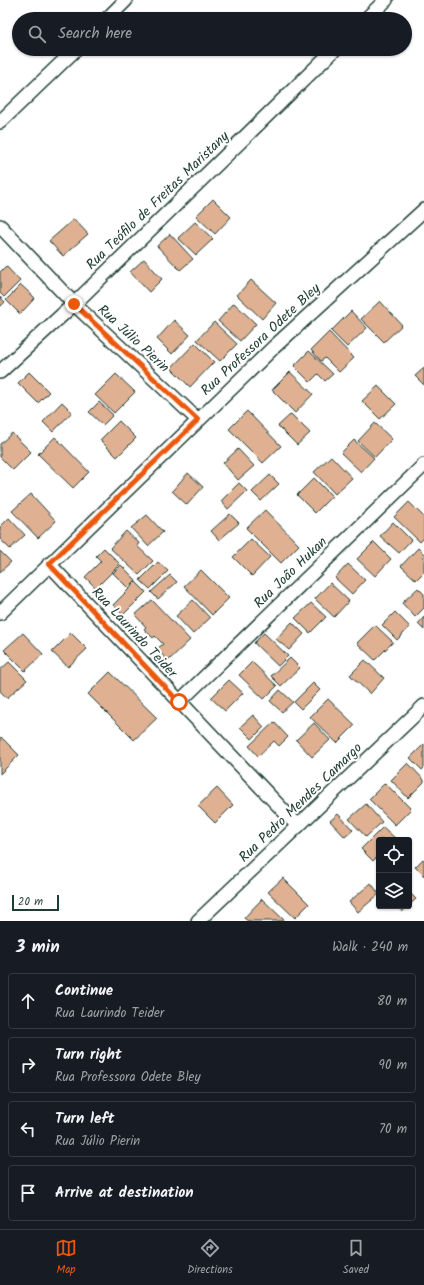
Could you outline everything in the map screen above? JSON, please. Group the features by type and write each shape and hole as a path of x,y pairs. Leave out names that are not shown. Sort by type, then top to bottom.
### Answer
{"street":[{"path":"114,12 126,0"},
{"path":"373,12 386,0"},
{"path":"0,122 69,56"},
{"name":"Rua Teófilo de Freitas Maristany","path":"0,372 74,304 328,56"},
{"name":"Rua Professora Odete Bley","path":"0,613 274,347 424,210"},
{"name":"Rua Júlio Pierin","path":"0,226 74,304 198,420"},
{"name":"Rua João Hukan","path":"179,702 424,465"},
{"name":"Rua Laurindo Teider","path":"49,564 298,826"},
{"name":"Rua Pedro Mendes Camargo","path":"198,921 424,706"}],"building":[{"path":"213,199 231,217 215,234 196,216"},
{"path":"74,219 88,234 63,256 49,241"},
{"path":"195,222 213,239 196,255 178,238"},
{"path":"170,234 193,259 180,270 157,246"},
{"path":"144,259 162,279 149,292 130,272"},
{"path":"6,266 20,281 4,297 0,293 0,272"},
{"path":"251,280 276,303 262,319 237,295"},
{"path":"21,285 35,298 20,314 6,300"},
{"path":"0,297 5,302 0,307"},
{"path":"380,301 402,325 384,342 361,319"},
{"path":"234,303 256,324 240,341 218,321"},
{"path":"351,311 367,328 347,347 331,331"},
{"path":"174,320 190,335 172,354 157,339"},
{"path":"214,322 237,344 220,361 197,340"},
{"path":"329,332 354,358 339,372 325,358 321,361 311,350"},
{"path":"195,343 214,362 190,387 171,368"},
{"path":"309,351 333,374 325,381 318,374 310,382 294,366"},
{"path":"424,368 424,385 415,376"},
{"path":"29,372 49,392 38,403 18,383"},
{"path":"290,372 313,394 295,413 272,390"},
{"path":"116,374 135,392 114,413 95,395"},
{"path":"378,386 396,404 380,419 362,401"},
{"path":"62,402 72,412 53,432 43,422"},
{"path":"99,402 113,415 103,425 89,412"},
{"path":"247,411 281,446 263,463 229,429"},
{"path":"291,414 310,433 297,445 278,426"},
{"path":"119,421 136,438 117,457 100,440"},
{"path":"375,423 392,439 375,457 358,441"},
{"path":"12,433 31,452 13,470 0,457 0,444"},
{"path":"55,437 89,472 73,488 38,454"},
{"path":"354,440 374,458 361,472 341,453"},
{"path":"238,449 254,466 238,480 223,463"},
{"path":"331,456 352,478 335,494 314,472"},
{"path":"188,473 203,487 187,505 172,491"},
{"path":"270,475 279,484 261,501 252,492"},
{"path":"314,478 332,496 315,513 297,495"},
{"path":"239,483 247,491 228,509 221,501"},
{"path":"31,494 56,521 38,538 12,511"},
{"path":"409,502 424,517 424,538 420,542 394,517"},
{"path":"265,510 299,545 281,563 246,528"},
{"path":"230,514 239,523 219,540 211,531"},
{"path":"147,515 163,532 148,546 131,528"},
{"path":"9,518 25,535 10,549 0,539 0,527"},
{"path":"393,522 411,540 399,553 380,536"},
{"path":"126,531 139,543 137,546 153,561 139,575 110,548"},
{"path":"251,539 270,557 252,576 233,557"},
{"path":"374,542 391,559 375,576 357,559"},
{"path":"104,548 120,564 96,588 85,577 101,561 96,556"},
{"path":"418,548 424,554 424,572 416,580 401,566"},
{"path":"0,551 11,562 0,572"},
{"path":"158,562 168,571 150,589 140,580"},
{"path":"348,564 365,580 352,594 335,578"},
{"path":"121,565 136,580 128,588 113,573"},
{"path":"201,570 229,598 212,615 184,586"},
{"path":"170,575 177,582 158,599 151,592"},
{"path":"136,582 146,592 123,615 113,605"},
{"path":"330,583 349,601 334,617 315,599"},
{"path":"418,588 424,594 424,608 415,617 402,603"},
{"path":"152,600 190,640 168,661 157,649 163,644 155,636 153,638 144,629 146,627 135,615"},
{"path":"193,600 210,618 193,634 176,616"},
{"path":"311,603 326,617 310,633 295,618"},
{"path":"395,612 410,627 397,640 382,625"},
{"path":"424,617 424,630 418,624"},
{"path":"292,622 304,634 289,650 276,639"},
{"path":"375,625 393,642 375,660 357,643"},
{"path":"23,633 43,654 25,671 4,650"},
{"path":"71,633 87,649 68,667 52,652"},
{"path":"264,633 288,656 278,666 254,643"},
{"path":"290,658 300,668 281,686 271,676"},
{"path":"365,660 384,678 370,694 350,675"},
{"path":"9,662 27,680 7,698 0,691 0,670"},
{"path":"252,662 277,686 264,699 239,675"},
{"path":"110,672 157,718 134,740 88,694"},
{"path":"229,680 243,693 225,711 211,698"},
{"path":"313,683 320,690 301,709 294,702"},
{"path":"280,690 293,702 282,712 270,701"},
{"path":"328,699 355,725 337,743 310,717"},
{"path":"253,715 264,727 252,739 240,727"},
{"path":"274,722 288,737 279,746 274,741 258,756 249,746"},
{"path":"314,723 330,740 312,757 296,740"},
{"path":"1,737 19,755 0,774 0,738"},
{"path":"424,744 424,768 422,770 410,758"},
{"path":"408,763 424,780 424,782 408,798 391,780"},
{"path":"385,783 411,809 395,825 369,799"},
{"path":"217,788 233,805 215,823 198,806"},
{"path":"366,804 382,822 366,837 349,819"},
{"path":"338,814 353,830 345,837 330,821"},
{"path":"383,827 394,837 376,837 376,858 373,861 361,849"},
{"path":"423,859 424,860 424,876 415,867"},
{"path":"283,878 309,904 295,918 268,892"},
{"path":"371,883 376,890 376,897 358,912 349,902"},
{"path":"412,895 416,899 412,903"},
{"path":"262,899 285,921 248,921 244,918"}],"route":[{"path":"74,304 198,420 49,564 179,702"}]}
